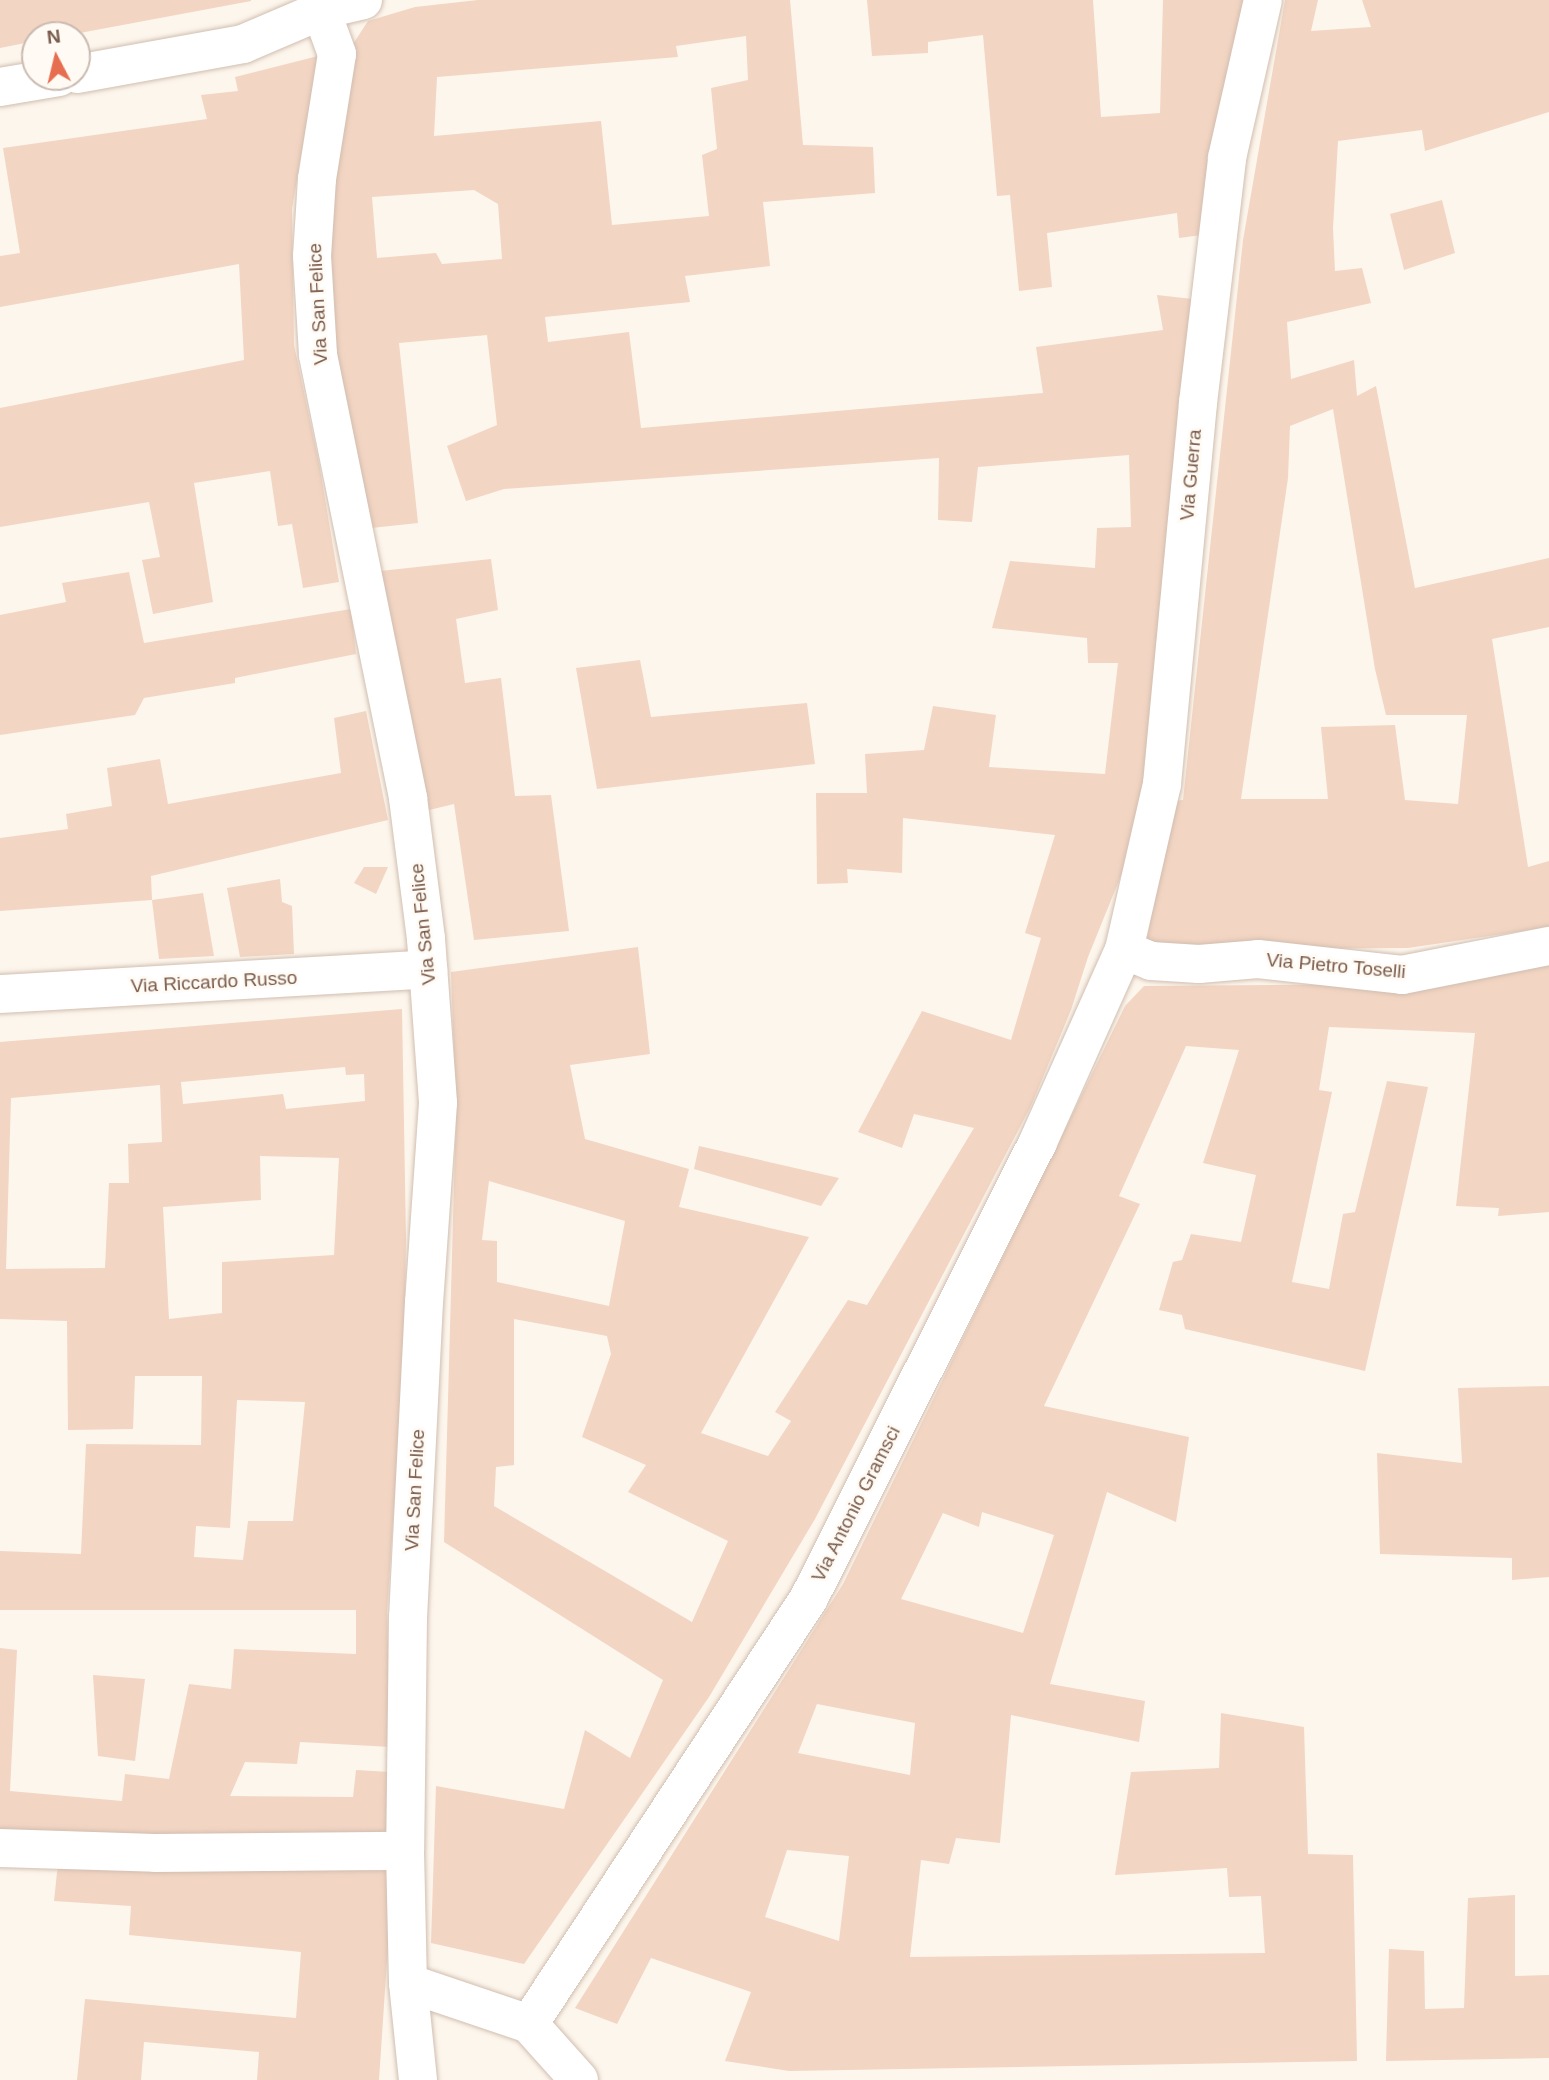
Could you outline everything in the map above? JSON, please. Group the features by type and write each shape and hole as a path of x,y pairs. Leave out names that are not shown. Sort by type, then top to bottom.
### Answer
{"street":[{"path":"91,71 243,44 324,5 363,0"},
{"name":"Via Guerra","path":"1124,950 1162,784 1198,402 1227,158 1263,0"},
{"name":"Via San Felice","path":"324,5 326,21 337,54 317,179 312,256 318,355 408,798 428,969 438,1103 424,1302 408,1617 405,1851 408,1983 418,2080"},
{"path":"0,87 21,83"},
{"name":"Via Pietro Toselli","path":"1124,950 1151,961 1199,964 1258,960 1402,975 1549,946"},
{"name":"Via Antonio Gramsci","path":"529,2024 808,1598 1038,1142 1124,950"},
{"name":"Via Riccardo Russo","path":"0,994 428,969"},
{"path":"0,1849 155,1853 405,1851"},
{"path":"408,1983 529,2024 579,2080"}],"building":[{"path":"0,0 251,0 91,31 91,21 21,21 21,44 0,48"},
{"path":"478,0 790,0 803,145 873,147 875,193 763,202 770,266 685,276 690,302 545,317 548,342 629,332 641,428 1043,393 1036,347 1163,330 1157,295 1201,300 1148,797 1133,846 1088,957 1071,1010 1031,1106 815,1519 709,1697 524,1964 431,1943 436,1786 564,1809 585,1730 630,1758 663,1680 444,1542 456,1113 451,972 638,947 650,1054 570,1065 585,1139 689,1169 679,1207 809,1237 701,1433 768,1456 791,1421 775,1412 848,1300 867,1305 974,1128 914,1114 902,1148 858,1132 922,1011 1011,1040 1041,938 1025,933 1055,835 903,818 902,873 847,869 848,883 817,884 816,793 867,793 865,754 924,750 933,706 996,715 989,767 1105,774 1118,663 1088,663 1087,638 992,628 1010,561 1095,568 1097,528 1131,527 1129,455 978,467 972,522 938,520 939,458 504,489 466,501 447,446 497,425 487,335 399,343 418,523 362,529 326,335 325,189 353,44 368,21 415,7","holes":["746,36 748,80 711,88 717,149 702,155 709,216 612,225 601,121 434,136 437,77 678,57 676,46","474,190 498,204 502,259 442,264 436,253 377,258 372,197","489,1181 625,1221 609,1306 497,1282 497,1241 482,1240","514,1319 607,1336 611,1354 582,1437 646,1465 628,1492 728,1541 692,1622 494,1506 496,1467 514,1465"]},
{"path":"867,0 1093,0 1101,117 1160,113 1163,0 1248,0 1209,234 1179,238 1177,213 1047,233 1052,287 1019,291 1010,195 997,196 983,35 928,42 928,53 872,56"},
{"path":"1285,0 1318,0 1311,31 1371,27 1362,0 1549,0 1549,112 1425,151 1422,130 1338,141 1333,228 1335,271 1362,268 1371,303 1287,322 1291,379 1354,360 1357,396 1376,386 1415,588 1549,558 1549,627 1492,639 1528,867 1549,861 1549,927 1408,948 1145,950 1172,801 1183,800 1243,240","holes":["1333,409 1375,669 1386,715 1467,715 1458,804 1405,800 1395,725 1321,727 1328,799 1241,799 1288,478 1290,426"]},
{"path":"318,56 292,209 294,345 319,463 339,582 303,588 292,524 278,526 270,471 194,483 213,602 153,614 142,560 160,557 149,502 0,527 0,408 244,360 239,264 0,307 0,256 20,253 3,148 207,119 201,95 238,91 235,77"},
{"path":"1442,200 1455,253 1404,270 1390,214"},
{"path":"491,559 498,610 456,619 465,683 501,678 515,796 551,795 569,931 474,940 454,804 421,812 371,572"},
{"path":"129,572 144,643 351,609 356,654 235,678 235,683 144,698 135,715 0,735 0,615 66,602 62,583"},
{"path":"640,660 651,717 807,703 815,764 597,789 576,668"},
{"path":"366,711 388,820 151,876 152,900 0,911 0,838 68,829 66,814 112,806 107,768 160,759 168,804 341,773 334,718"},
{"path":"364,867 388,867 376,894 354,883"},
{"path":"280,879 282,902 292,906 294,954 240,957 227,888"},
{"path":"203,893 214,956 159,959 152,900"},
{"path":"1549,964 1549,1212 1498,1216 1499,1208 1456,1206 1475,1033 1329,1027 1319,1090 1332,1092 1292,1282 1329,1289 1343,1214 1355,1212 1387,1081 1428,1087 1365,1371 1185,1329 1182,1315 1159,1310 1173,1262 1182,1260 1191,1234 1241,1242 1256,1175 1203,1163 1239,1050 1186,1046 1119,1196 1140,1204 1044,1406 1189,1437 1176,1522 1107,1492 1050,1684 1145,1701 1139,1742 1011,1715 1000,1843 956,1838 949,1864 921,1860 910,1957 1265,1953 1261,1896 1229,1897 1227,1868 1115,1875 1131,1772 1219,1768 1221,1713 1304,1727 1308,1854 1353,1855 1357,2061 789,2071 725,2061 751,1992 651,1958 617,2024 575,2008 843,1584 1125,1006 1144,986 1408,984","holes":["982,1512 1054,1535 1023,1633 901,1599 943,1513 979,1527","817,1704 915,1723 910,1775 798,1753","787,1850 849,1856 839,1941 765,1917"]},
{"path":"402,1009 406,1238 404,1361 387,1611 391,1747 300,1742 297,1764 245,1762 230,1796 353,1797 356,1770 390,1772 386,1842 0,1838 0,1648 17,1650 10,1791 122,1801 125,1774 169,1779 189,1684 231,1689 234,1649 356,1654 356,1610 0,1610 0,1551 81,1554 86,1444 201,1445 202,1376 135,1376 133,1429 68,1430 67,1321 0,1319 0,1042","holes":["345,1067 346,1075 364,1074 365,1101 286,1109 283,1094 183,1104 181,1082","160,1085 162,1142 128,1144 129,1183 109,1183 105,1268 6,1269 11,1098","260,1156 339,1158 334,1255 222,1262 222,1313 169,1319 163,1207 261,1200","237,1400 305,1402 293,1521 248,1521 243,1560 194,1557 196,1526 230,1528"]},
{"path":"699,1146 839,1178 821,1206 694,1169"},
{"path":"1549,1386 1549,1577 1512,1580 1512,1558 1380,1554 1377,1453 1462,1463 1458,1388"},
{"path":"93,1675 145,1679 135,1761 98,1756"},
{"path":"58,1863 393,1871 379,2080 257,2080 259,2052 144,2042 141,2080 77,2080 85,1999 296,2018 301,1952 129,1935 131,1906 54,1901"},
{"path":"1515,1895 1515,1976 1549,1975 1549,2058 1386,2061 1389,1949 1424,1951 1425,2009 1464,2008 1468,1898"}]}
